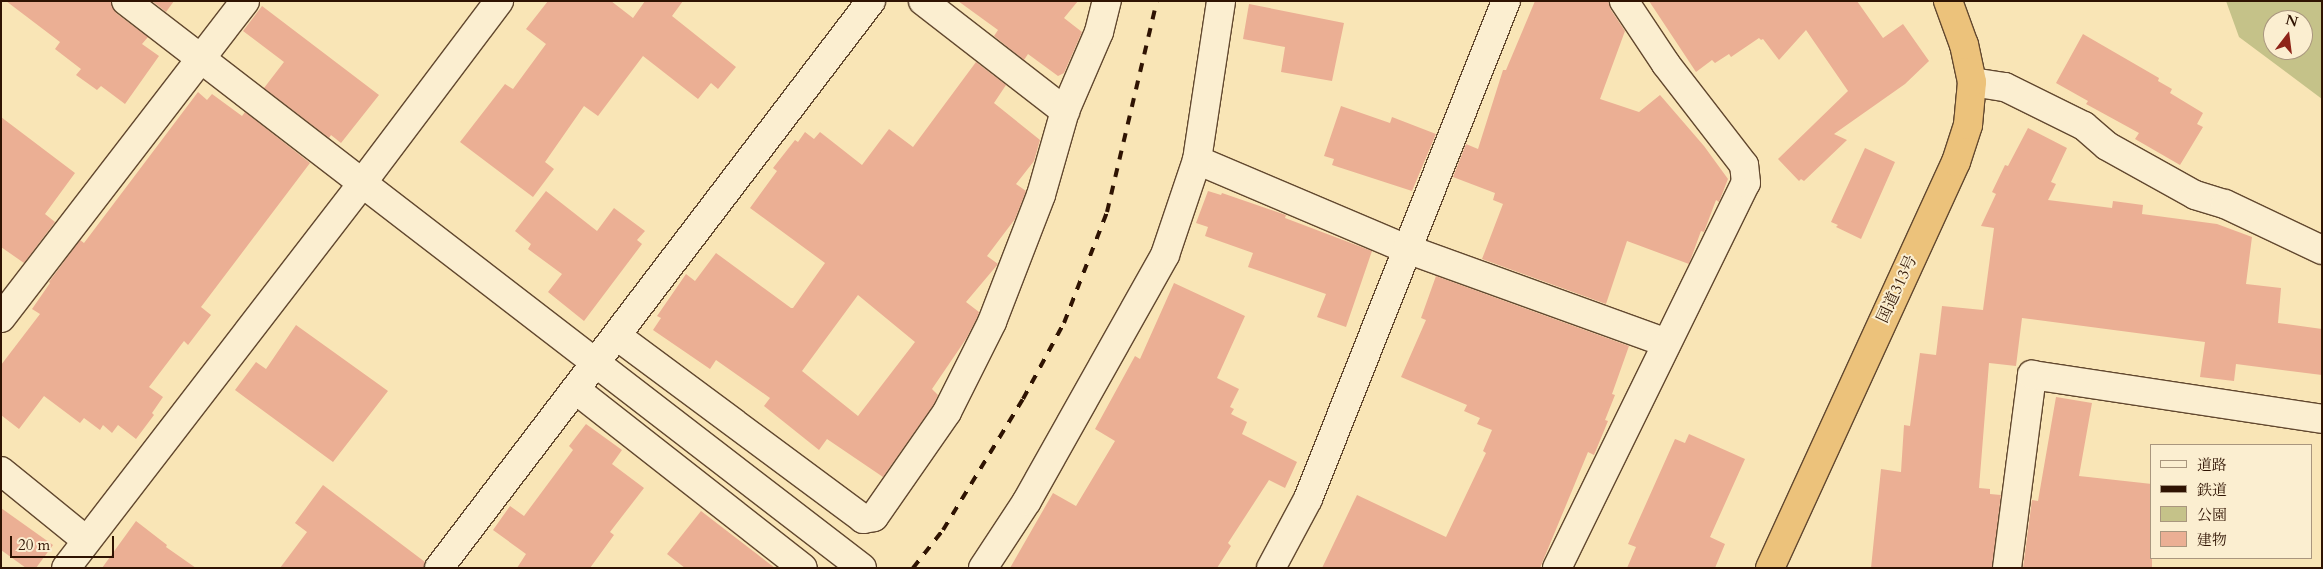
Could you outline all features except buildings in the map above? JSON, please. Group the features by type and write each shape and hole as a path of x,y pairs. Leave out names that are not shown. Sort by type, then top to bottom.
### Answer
{"highway":[{"name":"国道313号","path":"1770,568 1956,162 1968,125 1972,82 1964,45 1948,1"}],"street":[{"path":"126,1 862,568"},
{"path":"1,318 245,1"},
{"path":"66,568 362,183 499,1"},
{"path":"439,568 871,1"},
{"path":"923,1 1065,112"},
{"path":"617,336 863,519 874,517 947,412 992,322 1041,195 1065,112 1099,32 1107,1"},
{"path":"983,568 1026,502 1165,255 1197,160 1221,1"},
{"path":"1271,568 1308,498 1506,1"},
{"path":"1557,568 1746,183 1744,165 1666,64 1624,1"},
{"path":"1972,82 2005,87 2084,126 2107,146 2195,195 2225,204 2322,250"},
{"path":"1197,160 1408,250 1668,343"},
{"path":"2007,568 2032,375 2322,419"},
{"path":"576,390 803,568"},
{"path":"1,471 86,540"}],"green space":[{"path":"2226,1 2322,1 2322,99 2270,60 2313,60 2313,10 2263,10 2263,55 2239,37"}],"railway":[{"path":"913,568 943,530 1023,399 1064,323 1107,212 1157,1"}]}
